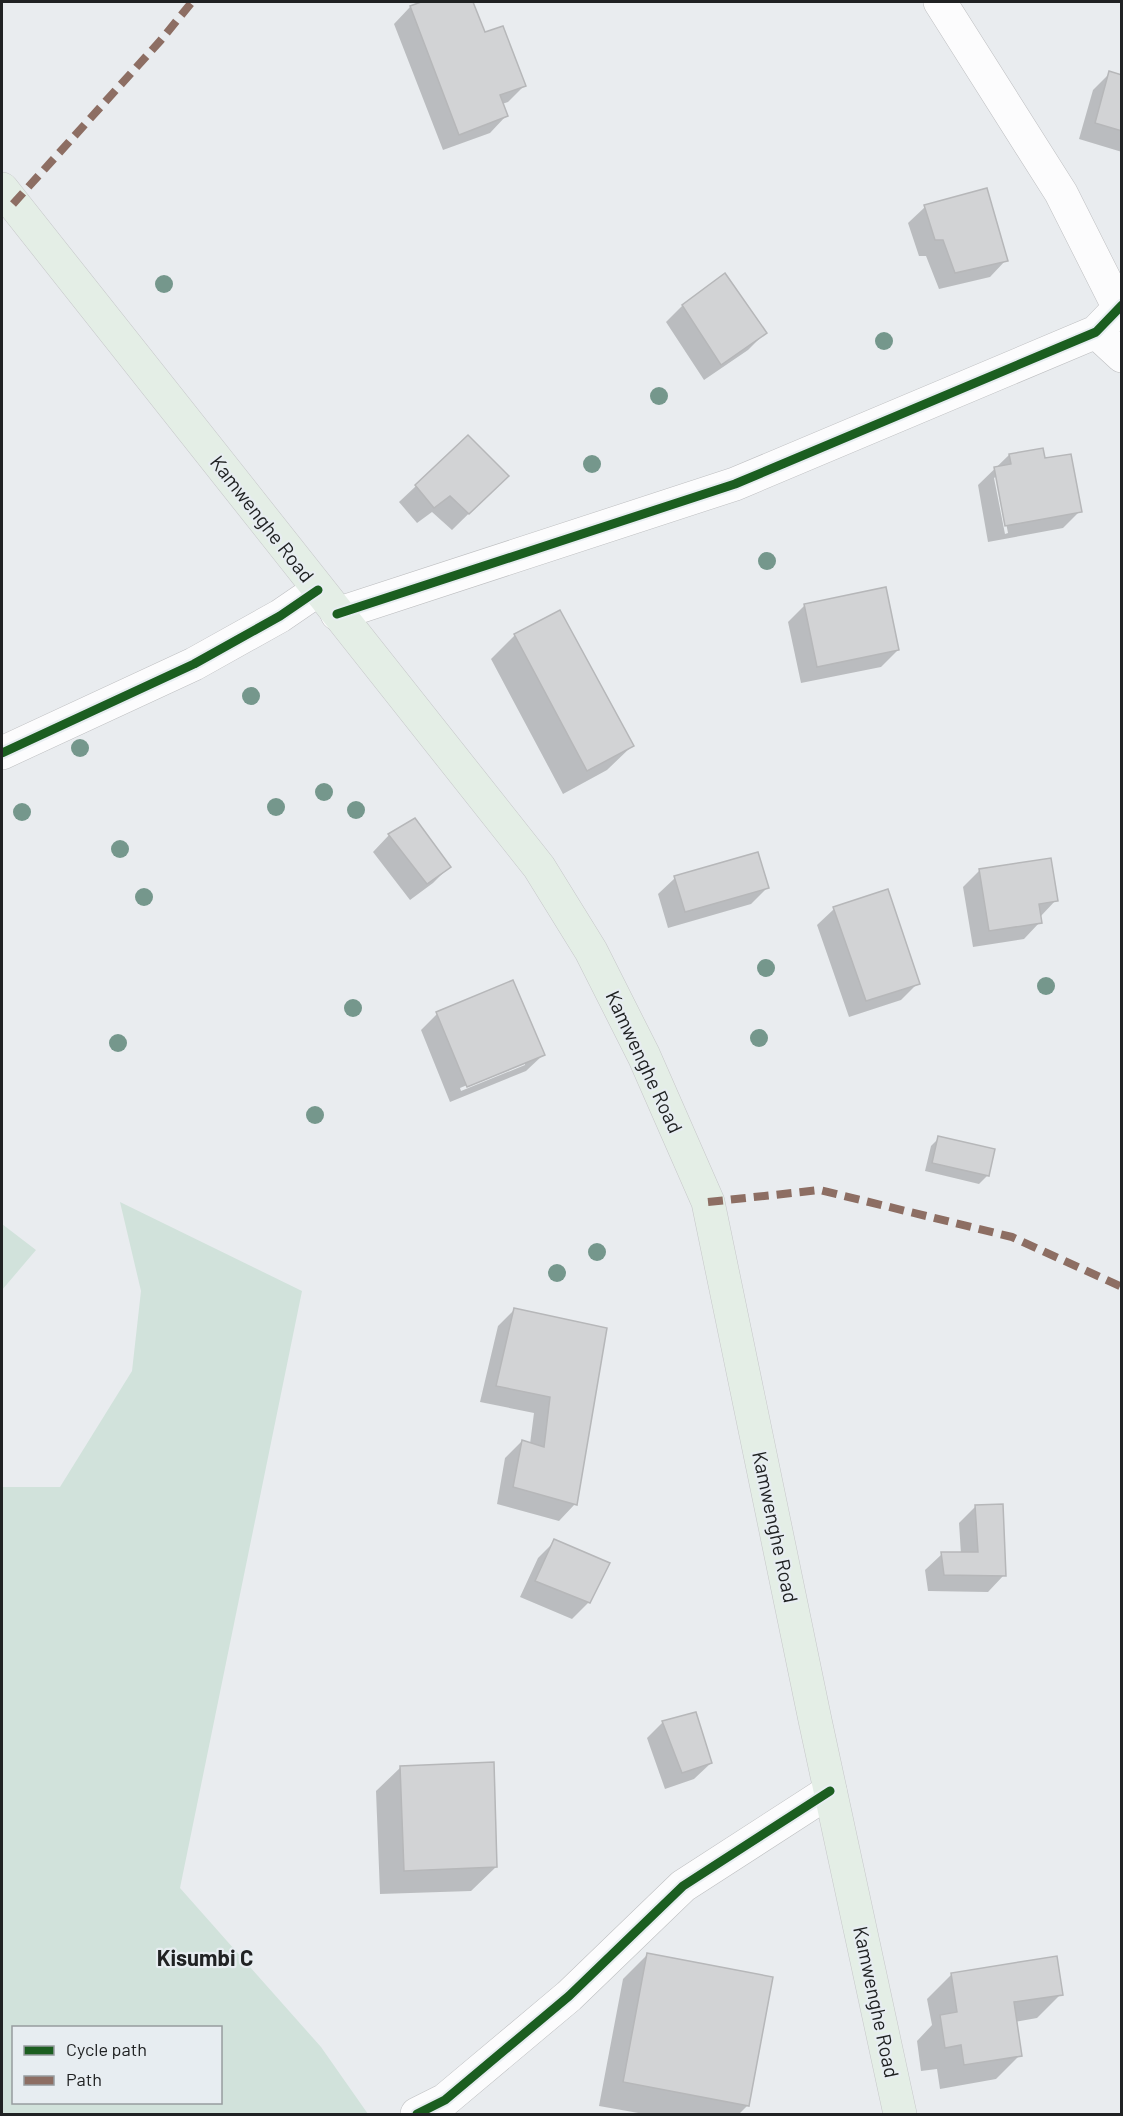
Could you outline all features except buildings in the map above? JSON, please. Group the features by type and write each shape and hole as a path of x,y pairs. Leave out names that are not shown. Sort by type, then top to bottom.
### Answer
{"main road":[{"name":"Kamwenghe Road","path":"2,189 539,867 591,951 644,1056 708,1202 830,1791 900,2115"}],"street":[{"path":"2,753 194,664 280,616 735,484 1096,332 1120,306 1061,193 940,2"},
{"path":"1096,332 1122,356"},
{"path":"417,2115 445,2100 569,1996 683,1887 830,1791"}],"shaded area":[{"path":"120,1202 302,1291 180,1888 321,2047 368,2114 2,2114 2,1487 60,1487 132,1371 141,1291"},
{"path":"2,1224 36,1250 2,1290"}],"marked path":[{"path":"13,204 161,40 192,2"},
{"path":"708,1202 820,1190 1012,1237 1122,1287"}],"cycle path":[{"path":"337,614 735,484 1096,332 1122,305"},
{"path":"2,753 194,664 280,616 318,590"},
{"path":"417,2114 445,2100 569,1996 683,1886 830,1791"}],"district":[{"name":"Kisumbi C","path":"205,1958"}]}
